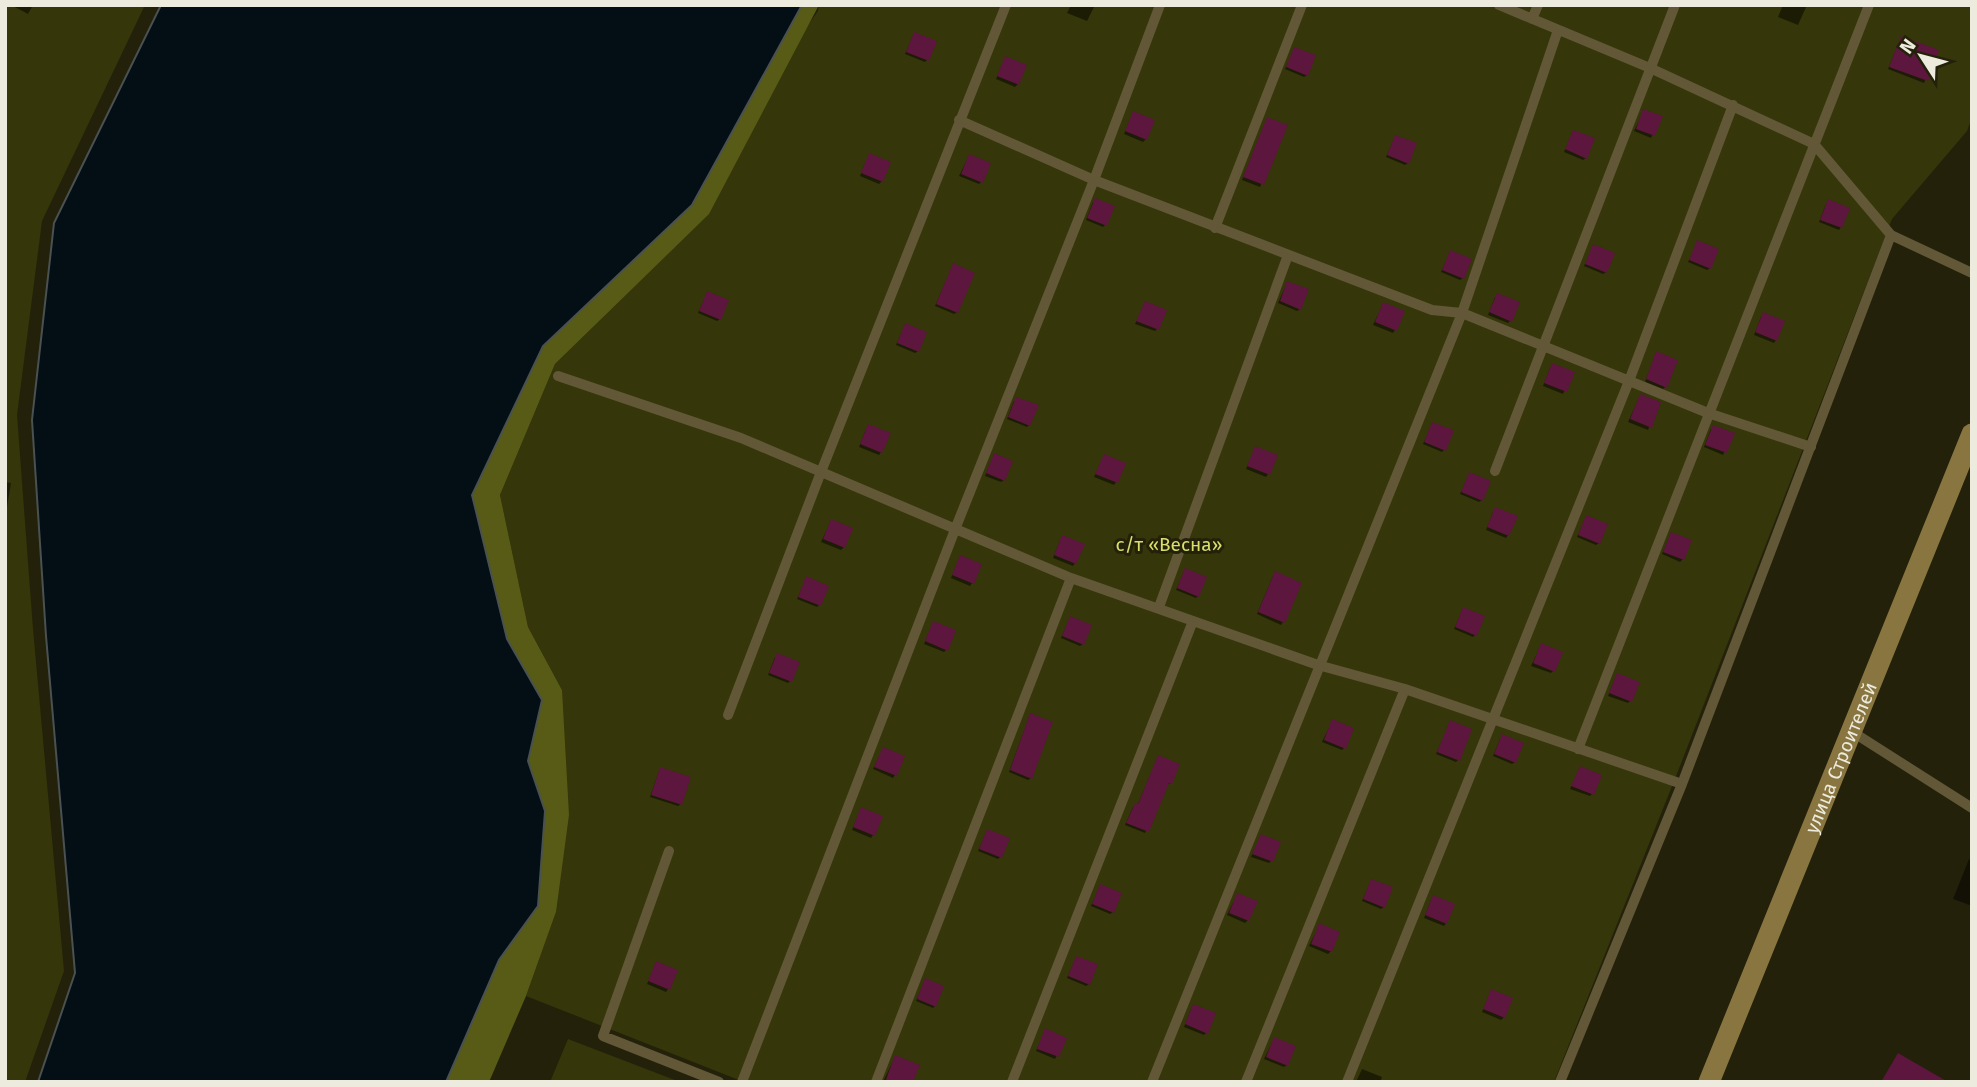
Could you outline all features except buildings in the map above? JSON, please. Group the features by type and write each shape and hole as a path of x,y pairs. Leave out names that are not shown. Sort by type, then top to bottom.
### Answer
{"main road":[{"name":"улица Строителей","path":"1709,1082 1972,434"}],"lane":[{"path":"728,715 1006,5"},
{"path":"742,1082 1160,5"},
{"path":"1214,228 1301,5"},
{"path":"1499,5 1650,68 1814,144 1891,235 1972,273"},
{"path":"1532,19 1538,5"},
{"path":"1495,471 1675,5"},
{"path":"1578,749 1869,5"},
{"path":"1152,1082 1462,313 1558,30"},
{"path":"1347,1082 1629,380 1733,105"},
{"path":"959,120 1094,180 1214,228 1432,310 1462,313 1708,413 1811,447"},
{"path":"1560,1082 1682,784 1891,235"},
{"path":"1159,607 1288,255"},
{"path":"558,376 741,438 1071,578 1318,665 1405,689 1682,784"},
{"path":"876,1082 1071,578"},
{"path":"1012,1082 1193,621"},
{"path":"1246,1082 1405,689"},
{"path":"1851,732 1972,808"},
{"path":"670,851 603,1036 719,1082"}],"green space":[{"path":"5,5 145,5 42,221 17,415 64,971 25,1082 5,1082"},
{"name":"с/т «Весна»","path":"819,5 1972,5 1972,117 1967,131 1892,219 1554,1082 744,1082 526,996 556,912 562,690 528,627 500,495 555,364 600,320 818,11"},
{"path":"568,1039 680,1082 550,1082"}],"shaded area":[{"path":"161,5 802,5 692,205 543,346 472,495 507,639 542,700 528,761 545,811 538,906 499,960 446,1082 38,1082 75,973 46,636 32,420 54,223"},
{"path":"802,5 819,5 709,214 555,364 500,495 528,627 562,690 569,815 556,912 526,996 489,1082 446,1082 499,960 538,906 545,812 528,761 542,700 507,639 472,495 543,346 692,205"}]}
